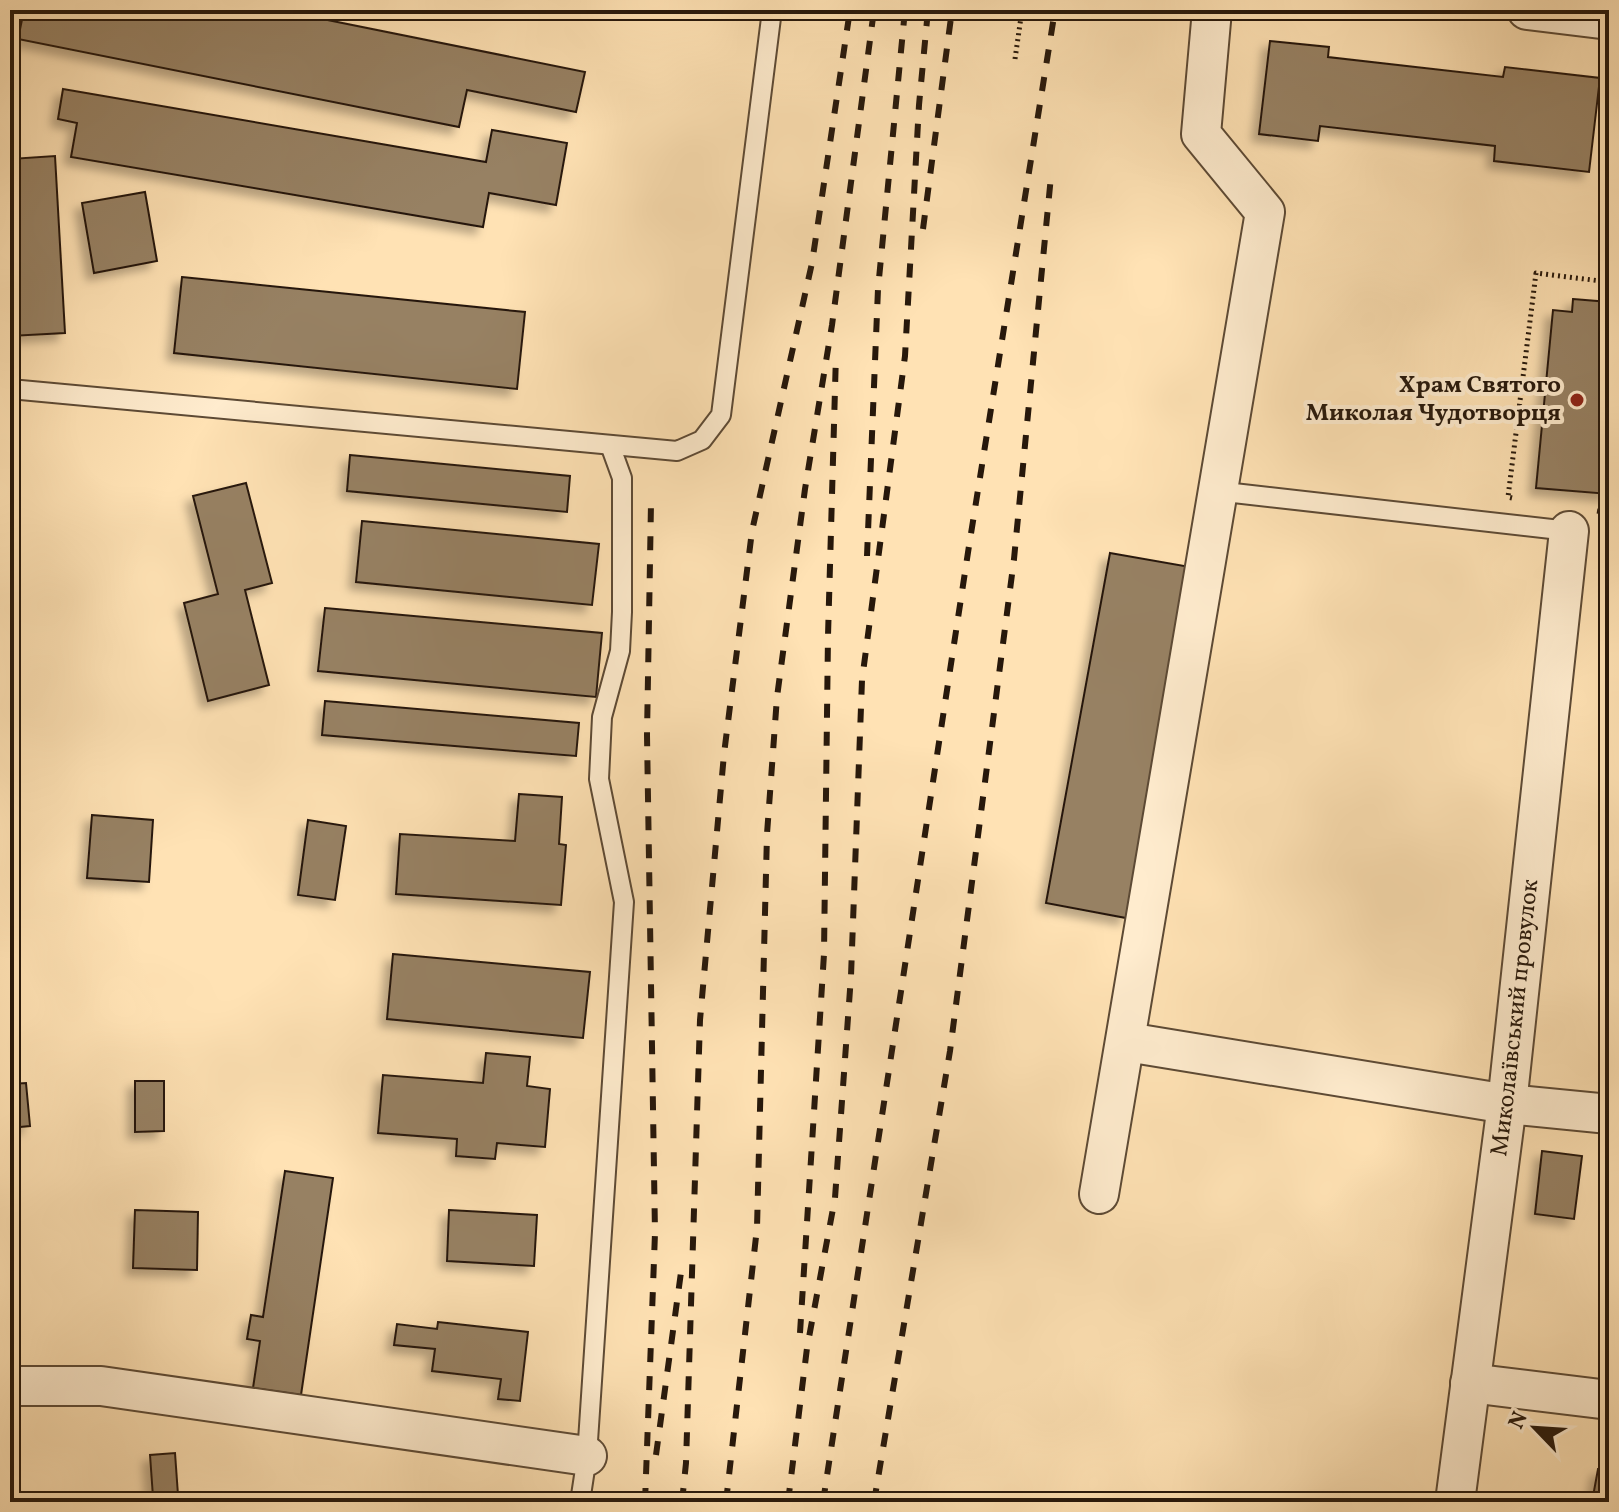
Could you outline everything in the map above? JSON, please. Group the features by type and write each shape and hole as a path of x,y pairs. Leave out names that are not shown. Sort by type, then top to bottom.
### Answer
{"street":[{"path":"1099,1194 1265,212 1201,134 1212,10"},
{"path":"1527,10 1609,20"},
{"name":"Миколаївський провулок","path":"1455,1502 1507,1104 1569,531"},
{"path":"1127,1042 1507,1104 1609,1114"},
{"path":"1470,1383 1609,1400"},
{"path":"10,1386 101,1386 587,1456"}],"lane":[{"path":"10,389 677,451 702,440 721,415 772,10"},
{"path":"580,1502 587,1456 624,902 599,779 602,717 620,651 622,612 622,478 610,445"},
{"path":"1216,491 1569,531"}],"path":[{"path":"1015,59 1022,10"},
{"path":"1520,499 1508,497 1536,273 1609,282"}],"building":[{"path":"24,10 278,10 585,72 576,112 467,90 459,127 18,39"},
{"path":"1270,41 1329,47 1328,57 1503,77 1505,67 1600,78 1589,172 1494,161 1495,146 1320,126 1318,141 1259,134"},
{"path":"63,89 486,162 492,130 567,143 556,205 489,193 483,227 71,157 77,123 58,119"},
{"path":"10,150 11,159 55,156 65,333 10,336"},
{"path":"145,192 157,261 94,273 82,203"},
{"path":"182,277 525,312 517,389 174,353"},
{"name":"Храм Святого Миколая Чудотворця","path":"1573,299 1609,302 1609,494 1536,488 1553,310 1572,312"},
{"path":"350,455 570,476 567,512 347,491"},
{"path":"246,483 272,583 245,590 269,685 208,701 184,603 218,594 193,496"},
{"path":"362,521 599,544 592,605 356,582"},
{"path":"1110,553 1190,567 1126,918 1046,903"},
{"path":"325,608 602,633 596,697 318,671"},
{"path":"325,701 579,723 576,756 322,735"},
{"path":"519,794 562,797 559,844 566,845 561,905 396,894 400,834 515,841"},
{"path":"92,815 153,820 149,882 87,878"},
{"path":"308,820 346,826 335,900 298,895"},
{"path":"393,954 590,972 583,1038 387,1019"},
{"path":"486,1053 530,1057 527,1086 550,1089 545,1147 497,1143 495,1159 456,1156 457,1139 378,1133 383,1075 483,1083"},
{"path":"135,1081 164,1081 164,1131 135,1132"},
{"path":"26,1083 30,1126 10,1128 10,1084"},
{"path":"1542,1151 1582,1156 1574,1219 1535,1214"},
{"path":"285,1171 333,1178 301,1395 253,1388 260,1341 247,1339 251,1315 263,1317"},
{"path":"135,1210 198,1212 197,1270 133,1268"},
{"path":"449,1210 537,1215 534,1266 447,1261"},
{"path":"438,1322 528,1332 520,1401 498,1399 501,1379 432,1371 435,1349 394,1345 397,1324 437,1329"},
{"path":"175,1453 178,1495 153,1497 150,1455"},
{"path":"1598,1469 1609,1470 1609,1502 1592,1502"},
{"path":"150,1492 151,1502 122,1502 121,1495"},
{"path":"1319,1492 1388,1496 1388,1502 1318,1502"}],"railway":[{"path":"682,1502 686,1463 700,1020 724,754 752,531 812,263 850,10"},
{"path":"726,1502 757,1228 767,834 777,697 805,489 832,325 874,10"},
{"path":"867,556 878,289 905,10"},
{"path":"788,1502 807,1348 835,1198 851,976 862,680 905,356 919,105 928,10"},
{"path":"923,229 952,10"},
{"path":"823,1502 969,546 1055,10"},
{"path":"874,1502 950,1051 1014,559 1051,176"},
{"path":"800,1333 824,954 836,354"},
{"path":"645,1502 655,1233 647,735 651,503"},
{"path":"656,1455 682,1265"}],"place":[{"name":"Храм Святого Миколая Чудотворця","path":"1577,400"}]}
